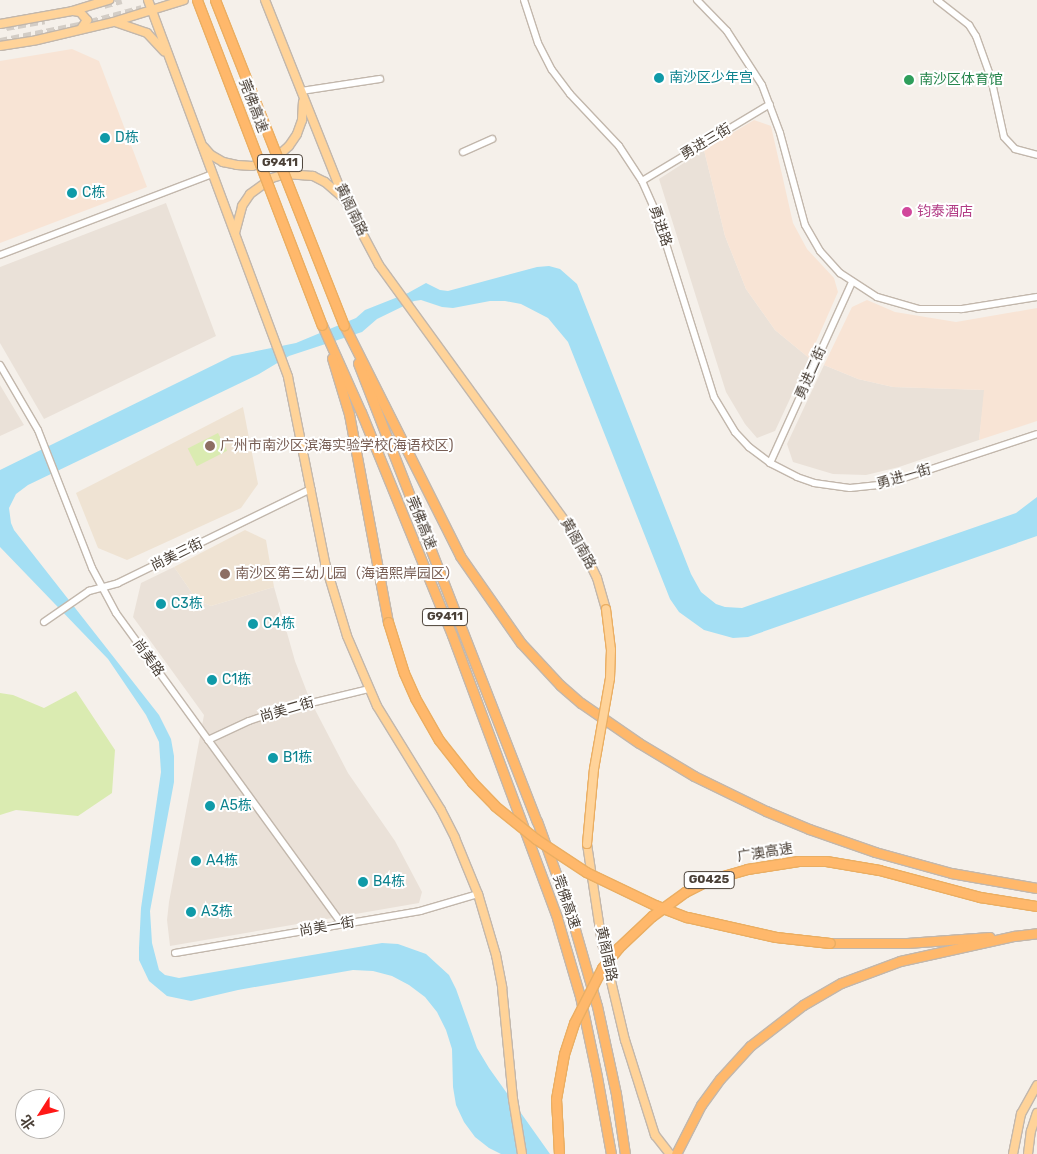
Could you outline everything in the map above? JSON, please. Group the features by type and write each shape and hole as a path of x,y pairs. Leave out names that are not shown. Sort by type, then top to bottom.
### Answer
{"highway":[{"name":"莞佛高速","path":"197,0 322,325 361,412 452,635 524,825 557,918 580,996 598,1077 611,1154"},
{"name":"莞佛高速","path":"215,0 344,325 374,409 538,821 583,952 616,1094 625,1154"},
{"path":"322,325 349,414 394,646 408,682 439,740 472,782 495,806 536,839 586,872 655,905 687,917 776,937 830,943 1014,936"},
{"path":"344,325 456,549 486,597 536,660 582,703 663,758 766,811 875,852 981,879 1037,888"},
{"name":"广澳高速","path":"559,1154 556,1099 564,1054 574,1023 602,968 618,948 652,916 686,892 709,880 747,869 798,861 826,861 879,870 980,897 1037,906"},
{"path":"676,1154 701,1105 720,1079 750,1046 766,1032 821,994 882,967 943,950 1037,933"}],"main road":[{"path":"0,24 72,11 109,0"},
{"path":"148,0 288,377 325,563 335,600 377,706 441,810 478,894 496,955 502,987 522,1154"},
{"path":"0,46 113,22 184,0"},
{"name":"黄阁南路","path":"265,0 345,201 379,265 578,539 597,578 606,608 610,650 610,685 594,769 587,844 602,943 625,1040 655,1135 670,1154"},
{"path":"270,14 272,0"},
{"path":"72,11 80,12 86,20 79,30"},
{"path":"113,22 147,33 169,57"},
{"path":"201,144 223,162 237,165 252,166 272,159 290,146 297,134 303,105 301,91"},
{"path":"235,233 242,206 250,194 260,185 278,176 299,174 313,176 325,182 345,201"},
{"path":"1014,1154 1021,1114 1037,1085"},
{"path":"1028,1154 1031,1131 1037,1113"}],"street":[{"name":"勇进路","path":"524,0 538,43 552,70 570,94 619,146 642,180 656,212 714,397 735,432 749,447 770,463"},
{"path":"697,0 727,31 740,48 770,104 805,225 824,257 852,282 890,302 933,310 962,309 1037,297"},
{"path":"938,0 969,25 976,36 990,78 1004,137 1015,149 1037,155"},
{"path":"301,91 380,79"},
{"name":"勇进三街","path":"642,180 770,104"},
{"path":"463,152 492,139"},
{"path":"0,255 212,174"},
{"name":"勇进二街","path":"770,463 852,282"},
{"name":"尚美路","path":"0,365 38,430 102,588 123,624 342,924"},
{"name":"勇进一街","path":"770,463 797,478 814,483 832,487 868,487 903,479 1037,434"},
{"name":"尚美三街","path":"44,622 89,591 118,583 311,489"},
{"name":"尚美二街","path":"208,740 264,715 369,689"},
{"name":"尚美一街","path":"175,954 420,911 478,894"}],"shaded area":[{"path":"72,49 99,61 147,187 0,243 0,61"},
{"path":"754,120 771,126 793,223 807,249 834,278 838,292 809,358 775,330 746,289 725,236 704,150"},
{"path":"704,150 725,236 746,289 775,330 809,358 775,431 757,438 745,424 726,392 659,179"},
{"path":"166,203 216,336 44,419 0,343 0,267"},
{"path":"867,300 895,312 956,322 1037,308 1037,421 979,440 984,390 893,387 858,379 824,365 852,307"},
{"path":"824,365 858,379 893,387 985,390 979,440 899,467 866,475 833,474 793,462 787,444"},
{"path":"0,385 24,425 0,436"},
{"name":"广州市南沙区滨海实验学校(海语校区)","path":"243,407 258,484 241,508 127,560 98,548 76,493"},
{"name":"南沙区第三幼儿园（海语熙岸园区）","path":"245,530 266,540 274,587 211,606 197,600 174,567"},
{"path":"174,567 197,600 211,606 274,587 295,661 310,700 348,773 395,841 422,892 419,903 170,946 167,920 169,902 204,715 133,617 141,583"}],"green space":[{"path":"218,433 227,451 197,466 188,448"},
{"path":"76,691 115,750 112,793 78,816 16,810 0,815 0,693 13,695 44,708"}],"water":[{"path":"549,266 560,269 577,284 691,574 701,592 716,604 725,607 742,608 1016,513 1037,497 1037,536 748,637 733,638 704,630 679,612 670,599 568,342 548,318 521,304 505,301 490,301 453,308 442,307 421,300 414,301 377,319 362,332 289,356 259,374 28,485 16,494 9,508 14,530 159,715 171,739 174,756 174,782 150,911 152,943 159,970 165,975 179,978 382,943 398,944 426,954 449,975 456,989 477,1048 550,1154 501,1154 489,1148 475,1137 464,1122 456,1105 453,1087 452,1049 446,1030 437,1012 425,997 409,985 392,976 373,971 353,970 238,990 191,1001 167,996 149,981 139,960 139,948 141,908 161,772 159,742 146,715 108,659 0,547 0,470 232,356 296,343 356,318 365,310 408,293 426,283 440,290 448,291 537,267"}],"tunnel":[{"path":"104,5 121,0"},
{"path":"0,42 79,26 142,9"},
{"path":"6,27 44,20"}],"place":[{"name":"南沙区少年宫","path":"659,78"},
{"name":"南沙区体育馆","path":"909,80"},
{"name":"D栋","path":"105,138"},
{"name":"C栋","path":"72,193"},
{"name":"钧泰酒店","path":"907,212"},
{"name":"广州市南沙区滨海实验学校(海语校区)","path":"210,446"},
{"name":"南沙区第三幼儿园（海语熙岸园区）","path":"225,574"},
{"name":"C3栋","path":"161,604"},
{"name":"C4栋","path":"253,624"},
{"name":"C1栋","path":"212,680"},
{"name":"B1栋","path":"273,758"},
{"name":"A5栋","path":"210,806"},
{"name":"A4栋","path":"196,861"},
{"name":"B4栋","path":"363,882"},
{"name":"A3栋","path":"191,912"}]}
